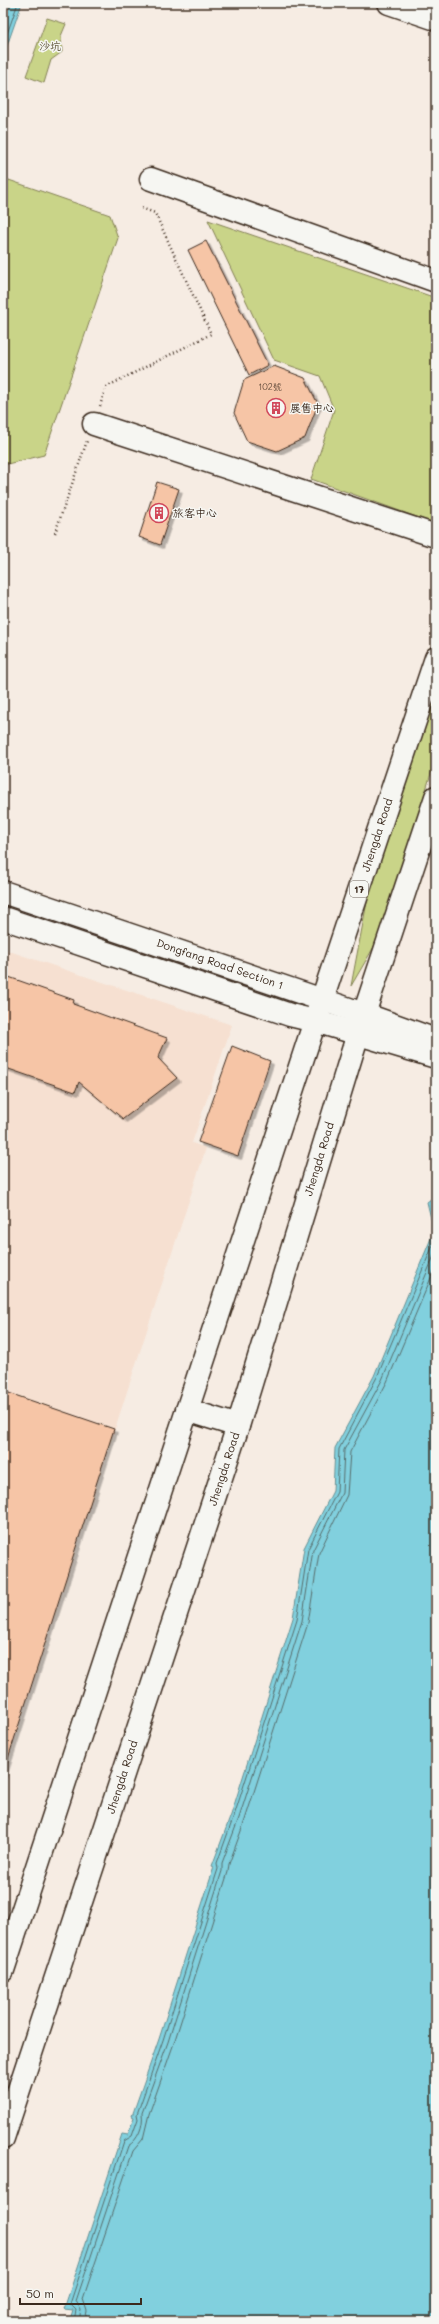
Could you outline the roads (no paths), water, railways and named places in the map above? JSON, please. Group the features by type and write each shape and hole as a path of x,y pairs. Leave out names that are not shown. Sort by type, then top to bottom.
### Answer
{"street":[{"path":"389,3 436,19"},
{"path":"151,179 436,281"},
{"path":"94,424 436,536"},
{"name":"Jhengda Road","path":"3,1970 436,658"},
{"name":"Jhengda Road","path":"3,2138 238,1426 361,1023 436,797"},
{"name":"Dongfang Road Section 1","path":"3,892 323,998 361,1023 436,1057"},
{"name":"Dongfang Road Section 1","path":"3,918 290,1015 316,1021 361,1023 436,1040"},
{"path":"187,1410 238,1426"}],"water":[{"path":"3,3 22,3 3,57"},
{"path":"436,1195 436,2321 70,2319 73,2310 64,2309 122,2134 128,2135 134,2117 132,2116 159,2039 214,1867 212,1866 231,1815 293,1618 304,1548 333,1491 335,1448 374,1376 434,1231 427,1202"}],"place":[{"name":"展售中心","path":"276,408"},
{"name":"旅客中心","path":"159,513"}],"park label":[{"name":"沙坑","path":"50,46"}]}
